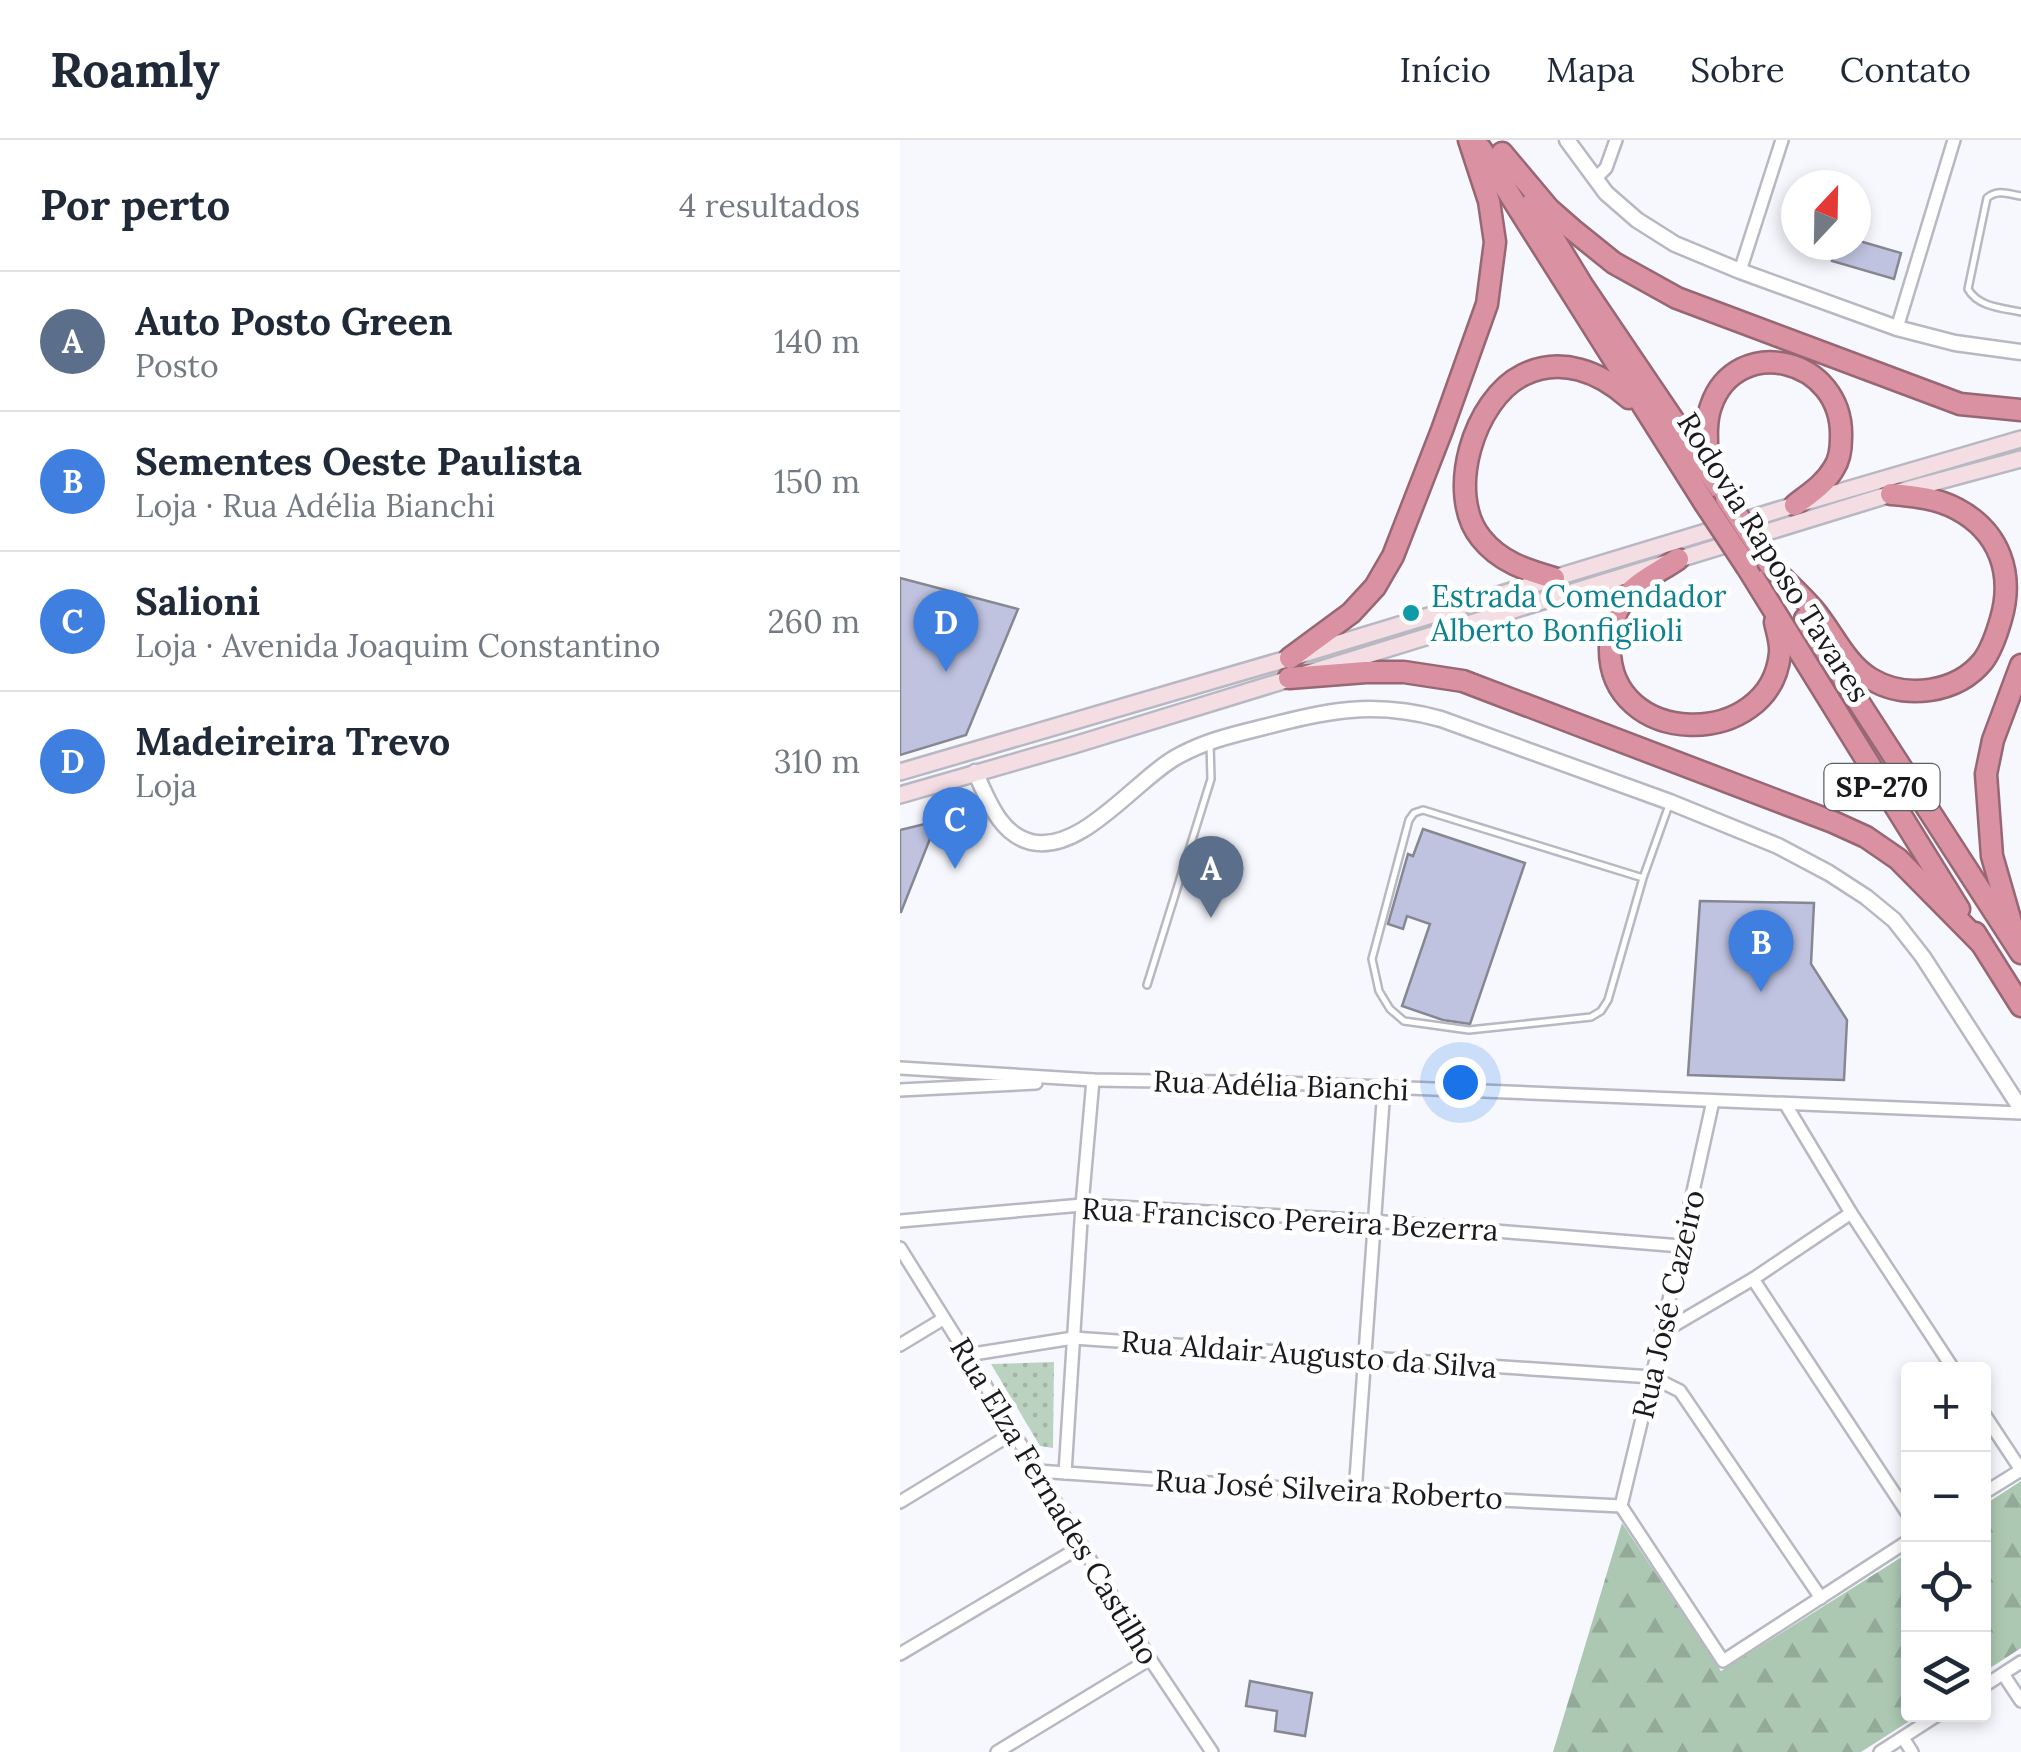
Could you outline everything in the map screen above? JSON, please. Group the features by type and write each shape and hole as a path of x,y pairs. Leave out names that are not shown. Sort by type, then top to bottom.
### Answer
{"highway":[{"name":"Rodovia Raposo Tavares","path":"1472,140 1747,566 2021,1006"},
{"path":"1290,668 1375,587 1393,556 1487,304 1495,242 1489,201 1472,140"},
{"name":"Rodovia Raposo Tavares","path":"1497,147 1582,285 1726,498 2021,953"},
{"path":"1497,147 1573,230 1614,263 1677,298 1960,404 2021,410"},
{"path":"1708,471 1709,416 1719,391 1736,374 1755,364 1778,362 1802,368 1830,392 1840,411 1841,448 1836,466 1821,485 1794,505"},
{"path":"1554,578 1501,558 1480,537 1470,518 1465,496 1468,460 1478,428 1490,407 1521,376 1564,366 1610,381 1650,416"},
{"path":"1770,565 1813,609 1857,668 1872,680 1922,692 1961,679 1984,660 1996,636 2006,592 2002,555 1982,526 1957,509 1890,494"},
{"path":"1678,559 1635,587 1618,612 1610,638 1614,676 1630,700 1654,719 1685,725 1712,723 1739,715 1756,703 1777,668 1780,649 1773,610"},
{"path":"2021,665 1993,740 1986,774 1992,856 2021,953"},
{"path":"1290,668 1404,672 1463,682 1799,809 1866,837 1898,859 1981,943"}],"main road":[{"path":"900,796 1074,745 1554,578 2021,439"},
{"path":"900,772 1290,668 1678,559 1890,494 2021,460"}],"street":[{"path":"1566,140 1616,202 1674,244 1897,328 1955,343 2021,352"},
{"path":"1595,179 1606,168 1616,140"},
{"path":"1740,271 1782,140"},
{"path":"1897,328 1954,140"},
{"path":"975,772 1001,822 1013,834 1032,842 1056,842 1097,820 1154,770 1210,740 1341,709 1414,712 1470,729 1778,846 1866,897 1894,920 1923,957 2021,1111"},
{"name":"Rua Adélia Bianchi","path":"900,1068 1093,1080 1284,1083 2021,1111"},
{"path":"900,1090 1093,1080 1065,1473"},
{"path":"1355,1493 1384,1088"},
{"name":"Rua José Cazeiro","path":"1620,1506 1713,1102"},
{"path":"1786,1105 1851,1214 1949,1362"},
{"name":"Rua Francisco Pereira Bezerra","path":"900,1221 1082,1205 1373,1221 1681,1246"},
{"path":"1661,1333 1851,1214"},
{"name":"Rua Elza Fernades Castilho","path":"900,1248 1150,1659 1212,1752"},
{"path":"1752,1278 1901,1503"},
{"path":"900,1345 944,1319"},
{"name":"Rua Aldair Augusto da Silva","path":"967,1355 1074,1338 1652,1378"},
{"path":"1652,1378 1680,1391 1821,1598"},
{"path":"1991,1425 2021,1470 1991,1489"},
{"path":"900,1502 1013,1433"},
{"name":"Rua José Silveira Roberto","path":"1037,1472 1620,1506"},
{"path":"1620,1506 1723,1661 1906,1542"},
{"path":"900,1654 1082,1546"},
{"path":"997,1752 1150,1659"},
{"path":"1991,1681 2021,1662"},
{"path":"2002,1674 2021,1701"},
{"path":"1880,1752 1927,1722"},
{"path":"1903,1738 1912,1752"}],"lane":[{"path":"2021,196 2000,192 1987,198 1968,290 1978,301 2021,312"},
{"path":"1147,984 1211,779 1210,740"},
{"path":"1643,878 1423,810 1414,813 1372,959 1379,991 1390,1009 1404,1021 1469,1030 1590,1017 1601,1011 1608,1000 1643,878 1670,802"}],"green space":[{"path":"1054,1362 1053,1448 1040,1446 991,1364"},
{"path":"2021,1481 2021,1648 1991,1667 1991,1542 1991,1500"},
{"path":"1622,1523 1721,1671 1901,1557 1901,1722 1908,1722 1861,1752 1553,1752"}],"building":[{"path":"1871,244 1901,253 1894,279 1832,261 1871,260"},
{"path":"900,578 1018,609 966,735 900,755"},
{"path":"937,821 901,912 900,912 900,830"},
{"path":"1423,829 1525,863 1470,1024 1443,1020 1402,1006 1430,924 1407,916 1403,929 1388,924 1408,854 1413,856"},
{"path":"1700,901 1814,903 1811,964 1847,1020 1844,1080 1688,1075"},
{"path":"1250,1681 1312,1693 1305,1736 1275,1731 1277,1711 1246,1706"}],"place":[{"name":"Estrada Comendador Alberto Bonfiglioli","path":"1411,613"},
{"name":"Madeireira Trevo","path":"946,672"},
{"name":"Salioni","path":"955,869"},
{"name":"Auto Posto Green","path":"1211,918"},
{"name":"Sementes Oeste Paulista","path":"1761,992"}]}
